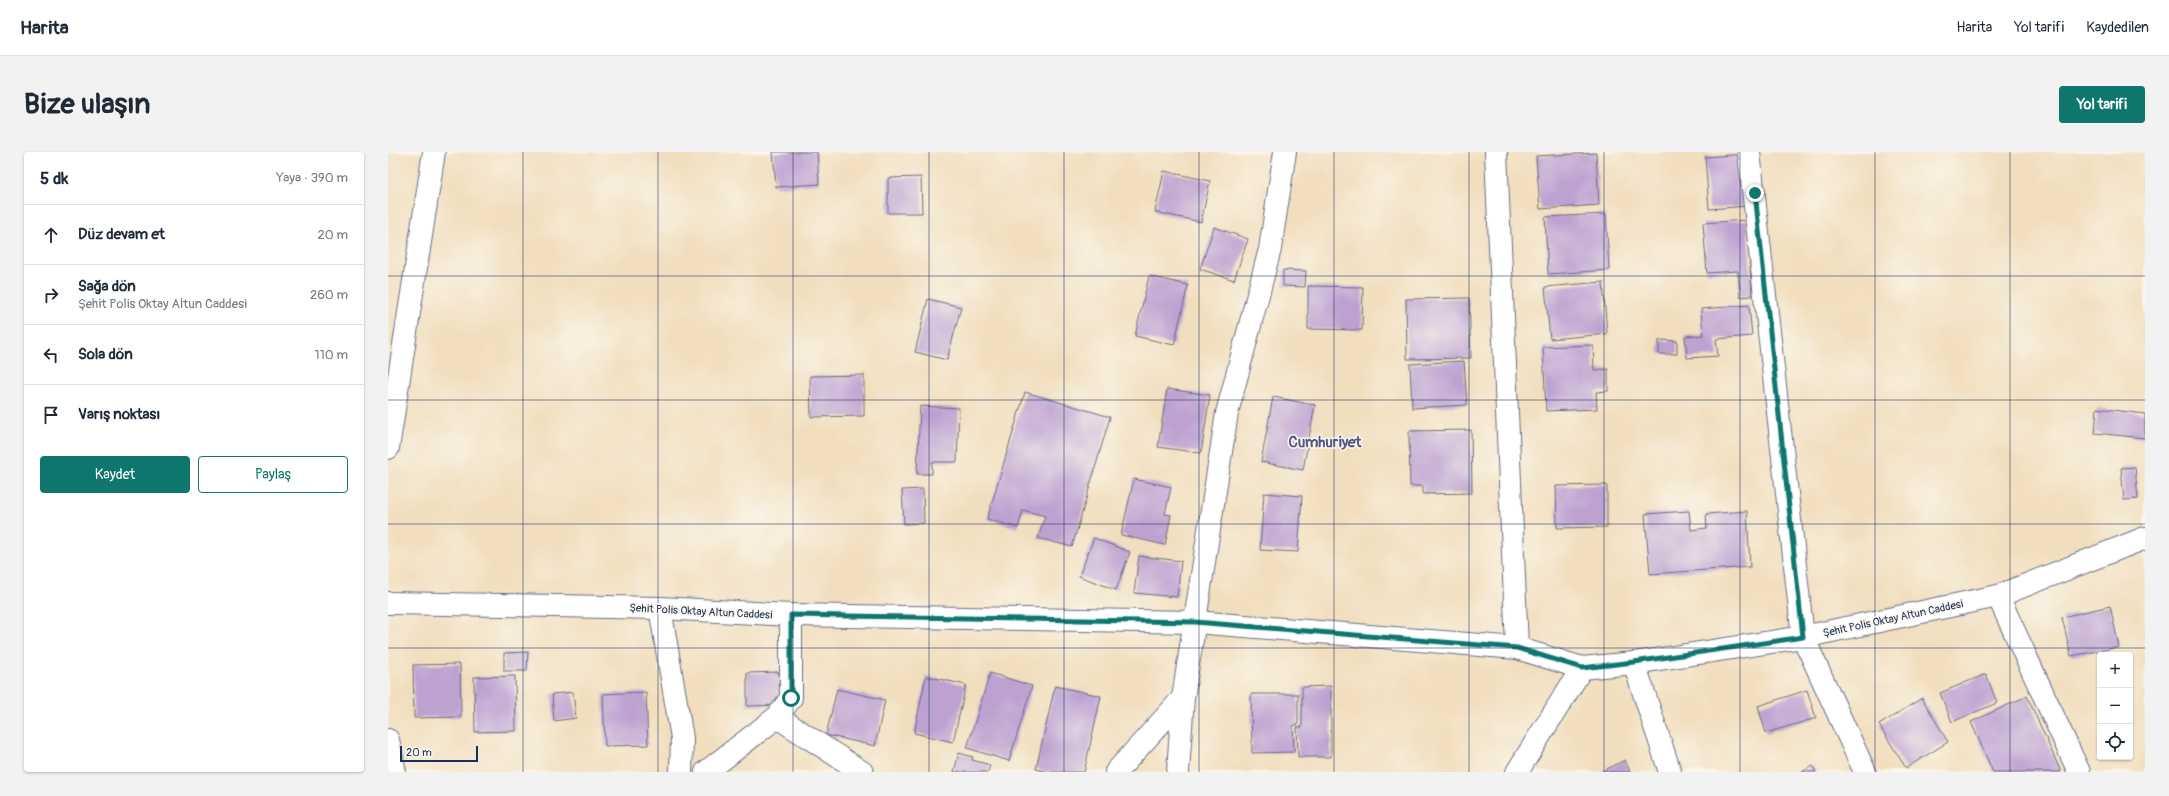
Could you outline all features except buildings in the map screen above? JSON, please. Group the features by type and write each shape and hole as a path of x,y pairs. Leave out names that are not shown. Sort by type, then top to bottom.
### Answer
{"street":[{"path":"388,448 434,152"},
{"path":"1178,772 1183,698 1227,413 1270,249 1285,152"},
{"path":"1496,152 1517,648"},
{"path":"1750,152 1803,637 1865,772"},
{"name":"Şehit Polis Oktay Altun Caddesi","path":"388,603 660,608 791,615 1195,622 1517,648 1582,668 1634,662 1803,637 1998,596 2145,538"},
{"path":"1998,596 2079,772"},
{"path":"660,608 682,738 681,772"},
{"path":"706,772 777,716 791,698 791,615"},
{"path":"1634,662 1670,772"},
{"path":"1517,772 1582,668"},
{"path":"1116,772 1183,698"},
{"path":"777,716 862,772"}],"district":[{"name":"Cumhuriyet","path":"1325,442"}],"route":[{"path":"791,698 791,615 1195,622 1517,648 1582,668 1634,662 1803,637 1755,193"}]}
